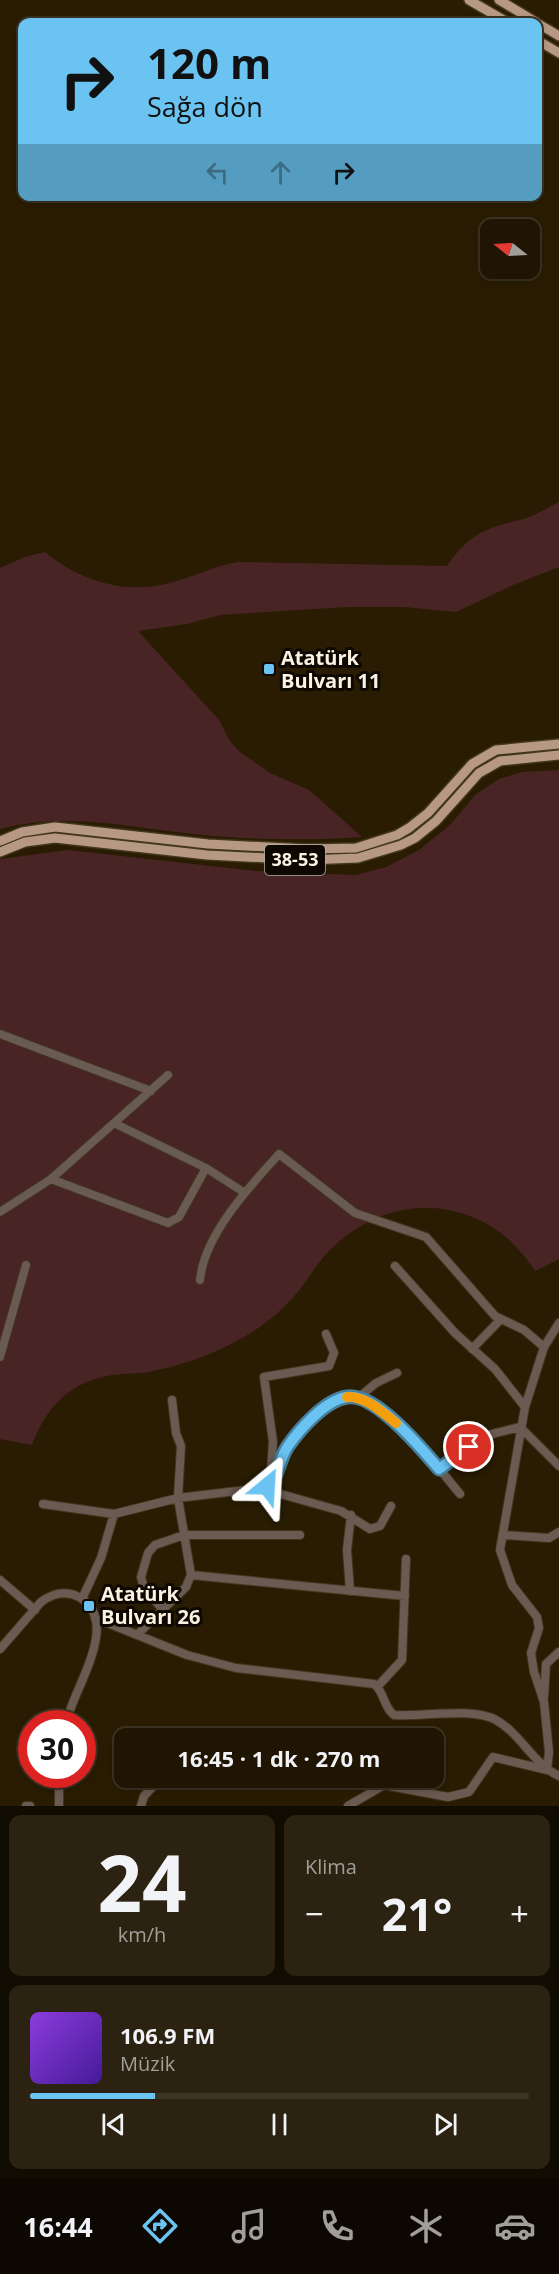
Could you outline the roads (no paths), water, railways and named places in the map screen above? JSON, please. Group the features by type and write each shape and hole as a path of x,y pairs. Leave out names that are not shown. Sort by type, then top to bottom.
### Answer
{"main road":[{"path":"469,0 500,18"},
{"path":"499,0 529,18"},
{"path":"542,26 559,36"},
{"path":"542,43 559,53"},
{"name":"38-53","path":"0,841 22,832 55,827 208,844 307,849 356,848 410,828 428,813 472,764 496,750 559,744"},
{"name":"38-53","path":"0,852 25,843 55,838 207,855 307,860 358,858 401,845 415,838 436,820 479,772 500,761 559,755"}],"street":[{"path":"0,1034 151,1091"},
{"path":"0,1212 51,1179 116,1124 168,1075"},
{"path":"116,1124 206,1168 245,1192"},
{"path":"200,1280 208,1249 245,1192 279,1154 355,1213 413,1231 426,1238 501,1319 524,1330 544,1347"},
{"path":"51,1179 168,1223 179,1217 206,1168"},
{"path":"0,1357 26,1265"},
{"path":"395,1266 472,1349 495,1369 525,1407"},
{"path":"472,1349 501,1319"},
{"path":"544,1702 534,1672 531,1653 539,1628 537,1617 512,1585 500,1550 525,1407 544,1347 559,1323"},
{"path":"326,1334 334,1353 329,1365 264,1377 272,1432 270,1484 277,1493 351,1515 368,1527 376,1529 391,1506"},
{"path":"358,1398 376,1383 397,1373"},
{"path":"43,1504 114,1514 178,1498 260,1488 270,1484 286,1448 309,1423 336,1401 347,1397 358,1398 394,1421 460,1494"},
{"path":"138,1634 186,1587 191,1575 178,1498 181,1446 176,1433 171,1400"},
{"path":"439,1469 484,1436 520,1427"},
{"path":"520,1427 559,1466"},
{"path":"82,1599 101,1558 114,1514"},
{"path":"350,1591 347,1550 351,1515"},
{"path":"502,1535 549,1538 559,1532"},
{"path":"163,1610 144,1588 142,1572 148,1553 154,1545 184,1535 300,1535"},
{"path":"378,1686 402,1660 406,1559"},
{"path":"191,1575 405,1596"},
{"path":"0,1580 34,1610"},
{"path":"0,1648 41,1602 59,1593 74,1595 82,1599 95,1618 187,1655 236,1668 370,1683 378,1686 389,1711 394,1715 482,1715 498,1721 547,1770"},
{"path":"69,1710 94,1651 95,1618"},
{"path":"547,1770 549,1752 544,1702 546,1664 559,1652"},
{"path":"348,1806 384,1785 448,1797 469,1792 493,1756 547,1770 559,1776"},
{"path":"59,1788 59,1806"},
{"path":"141,1806 144,1796 152,1788"}],"place":[{"name":"Atatürk Bulvarı 11","path":"269,669"},
{"name":"Atatürk Bulvarı 26","path":"89,1606"}]}
